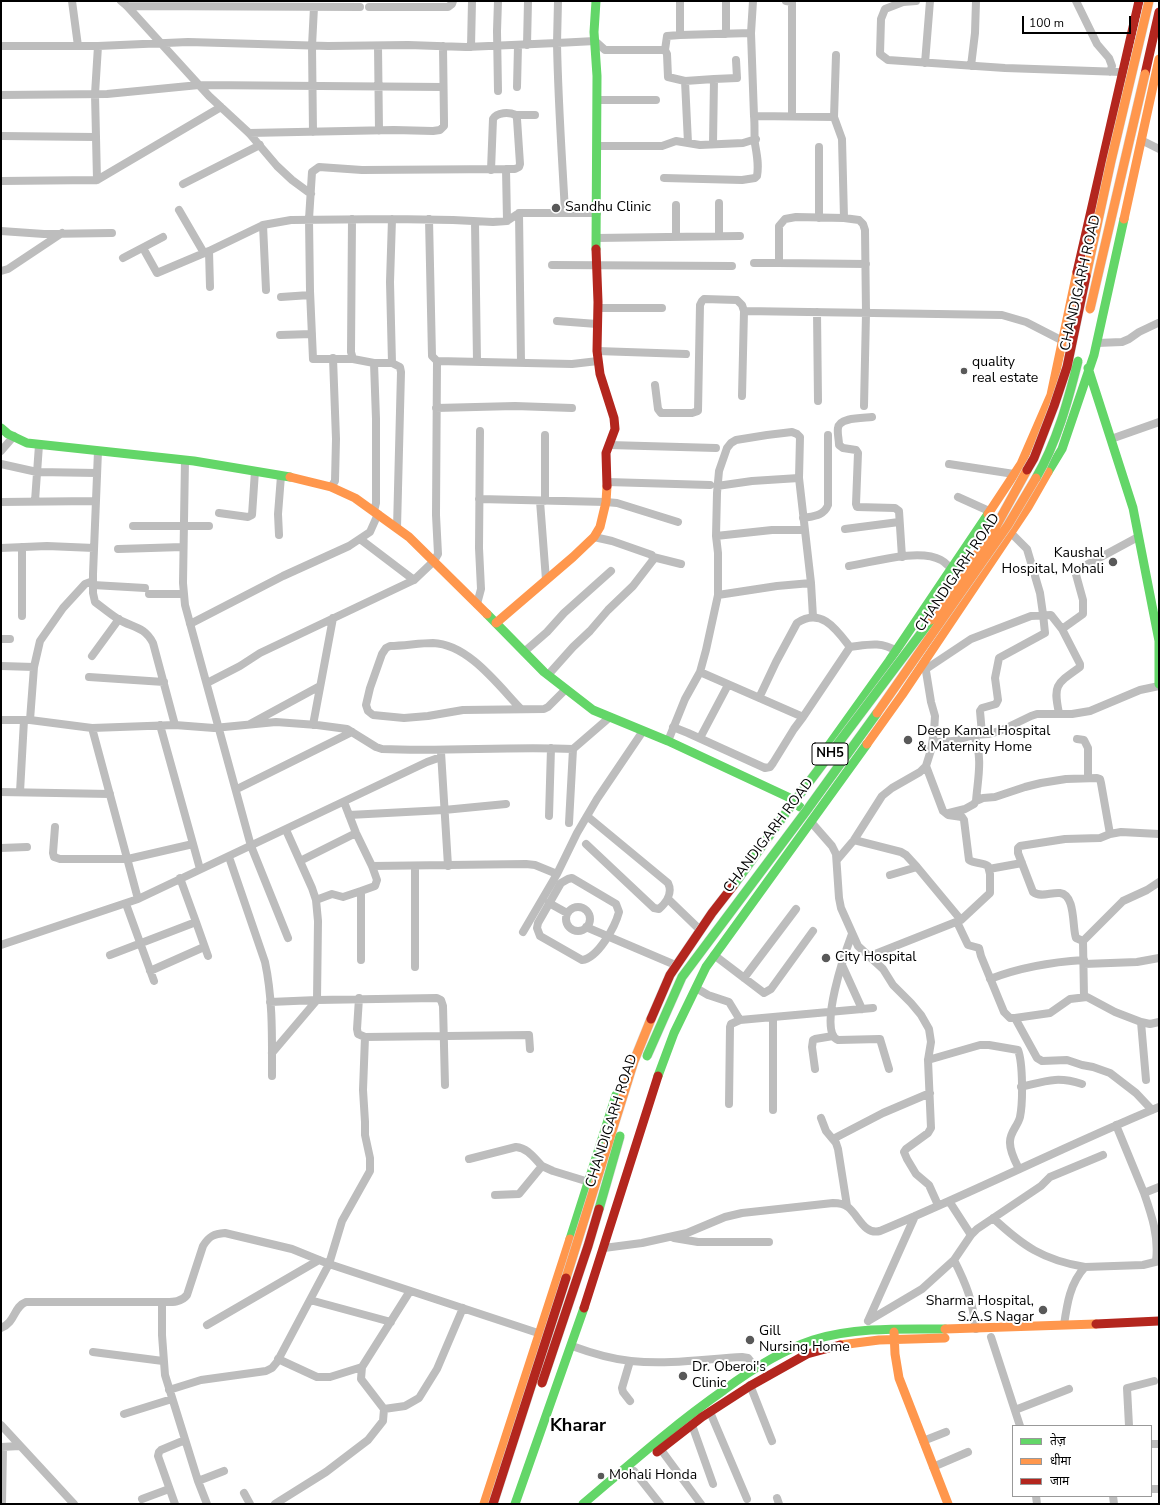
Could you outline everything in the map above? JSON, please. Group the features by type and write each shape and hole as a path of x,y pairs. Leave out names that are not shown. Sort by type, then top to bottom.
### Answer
{"main road":[{"path":"496,623 594,537 600,527 606,502 606,460 609,445 613,438 615,429 614,418 605,392 597,351 596,1"},
{"path":"484,1504 541,1334 616,1097 656,993 681,950 896,651 1021,464 1051,395 1139,1"},
{"name":"NH5","path":"493,1504 555,1315 634,1061 670,976 712,913 740,878 785,814 943,603 994,530 1034,458 1067,367 1127,91 1149,1"},
{"name":"CHANDIGARH ROAD","path":"1088,316 1159,12"},
{"path":"516,1504 572,1346 658,1076 674,1033 706,967 925,665 1028,508 1062,449 1097,343 1159,63"},
{"path":"1063,341 1076,352 1089,369 1133,508 1159,641 1159,685"},
{"name":"CHANDIGARH ROAD","path":"628,1113 640,1069 682,977 807,810 911,666 1014,516 1037,476 1053,442 1066,408 1080,350"},
{"path":"1,428 27,443 185,460 255,471 331,487 355,498 409,537 548,675 593,710 668,741 791,798 811,822"},
{"name":"CHANDIGARH ROAD","path":"539,1394 588,1246 623,1128"},
{"path":"571,1236 604,1248"},
{"path":"583,1504 658,1446 692,1425 750,1385 813,1351 865,1342 980,1336 1064,1325 1159,1321"},
{"path":"594,1504 634,1471 679,1422 755,1367 794,1347 826,1338 865,1332 894,1330 918,1329 980,1336"},
{"path":"894,1330 896,1366 899,1378 948,1504"},
{"path":"1055,1335 1119,1332"},
{"path":"502,1504 522,1445"}],"street":[{"path":"72,1 78,46"},
{"path":"369,7 448,7 453,1"},
{"path":"471,47 472,1"},
{"path":"498,1 498,91"},
{"path":"527,45 528,1"},
{"path":"558,1 558,103 562,143 565,212"},
{"path":"680,1 680,35"},
{"path":"726,1 726,34"},
{"path":"664,178 742,180 755,178 757,176 758,155 755,142 751,33 753,1"},
{"path":"786,1 792,2 792,116"},
{"path":"916,1 902,2 885,9 881,18 880,54 888,60 971,66 1122,72"},
{"path":"926,63 930,1"},
{"path":"971,66 975,33 976,1"},
{"path":"1076,1 1097,44 1110,58 1112,66 1110,72"},
{"path":"124,3 360,7"},
{"path":"124,3 199,85 249,133 277,166 292,180 311,194"},
{"path":"313,132 312,46 314,7"},
{"path":"736,60 737,78 685,81 668,77 667,54 665,50 667,36 751,33"},
{"path":"1,46 98,46 159,43 497,47 595,41 605,50 665,50"},
{"path":"97,180 95,94 98,46"},
{"path":"378,46 379,130"},
{"path":"249,133 440,130 444,126 443,46"},
{"path":"517,87 518,46"},
{"path":"836,55 834,117 842,139 844,218"},
{"path":"713,144 714,79"},
{"path":"685,81 688,143"},
{"path":"1,95 95,94 199,85 443,87"},
{"path":"597,100 656,100"},
{"path":"1,181 97,180 221,107"},
{"path":"491,170 493,119 495,115 535,115"},
{"path":"397,528 400,367 392,362 374,363 353,359 333,358 313,359 309,219 312,172 319,167 362,170 515,169 519,167 520,164 516,115"},
{"path":"754,116 834,117"},
{"path":"1,136 95,137"},
{"path":"597,146 662,146 676,141 700,145 743,143 756,139"},
{"path":"1141,140 1159,150"},
{"path":"183,184 260,145"},
{"path":"819,147 819,218"},
{"path":"506,170 507,221"},
{"path":"719,203 719,236"},
{"path":"676,205 676,237"},
{"path":"179,210 206,252 210,286"},
{"path":"519,213 521,362"},
{"path":"143,248 157,273 263,225 291,220 429,219 475,222 507,221 519,213 597,213"},
{"path":"779,263 779,226 785,220 790,218 844,218 859,220 863,224 865,230 866,264 864,406"},
{"path":"352,219 351,352 353,359"},
{"path":"392,219 390,282 392,362"},
{"path":"207,683 240,666 260,653 414,580 434,561 438,554 436,515 436,361 432,356 429,219"},
{"path":"475,222 477,362"},
{"path":"263,225 266,290"},
{"path":"1,231 44,234 112,233"},
{"path":"1,271 8,269 63,233"},
{"path":"596,238 740,236"},
{"path":"123,258 163,237"},
{"path":"754,263 866,264"},
{"path":"552,264 732,266"},
{"path":"281,297 310,295"},
{"path":"655,385 658,409 661,413 696,412 699,408 701,302 706,299 737,300 742,305 744,311 742,396"},
{"path":"598,308 662,308"},
{"path":"744,311 1002,315 1026,322 1063,341"},
{"path":"817,312 818,401"},
{"path":"557,321 597,324"},
{"path":"1097,343 1122,342 1158,323"},
{"path":"280,334 312,334"},
{"path":"597,351 686,354"},
{"path":"331,487 335,481 336,439 333,358"},
{"path":"436,361 572,364 598,361"},
{"path":"190,624 283,576 349,546 370,532 376,512 376,419 374,363"},
{"path":"436,408 514,406 572,408"},
{"path":"872,417 844,420 840,423 838,427 839,445 843,448 856,450 858,453 857,507 895,508 899,511 902,557"},
{"path":"1111,439 1159,422"},
{"path":"477,604 481,589 479,499 480,431"},
{"path":"668,741 685,699 700,672 706,650 718,595 718,554 713,486 727,448 736,440 767,434 792,432 797,434 800,438 799,478 813,617"},
{"path":"545,435 542,501 546,580"},
{"path":"803,518 822,514 828,505 828,435"},
{"path":"1,451 14,436"},
{"path":"35,501 39,444"},
{"path":"609,445 716,448"},
{"path":"98,451 93,583 95,602 119,619 137,627 148,635 153,643 175,725"},
{"path":"185,460 183,527 185,605 237,789 251,846 288,938"},
{"path":"1,464 37,472 97,473"},
{"path":"949,464 1014,474"},
{"path":"219,513 248,517 252,515 255,471"},
{"path":"279,535 278,514 281,476"},
{"path":"607,482 713,486 752,481 799,478"},
{"path":"958,497 989,511"},
{"path":"479,499 617,503 678,522"},
{"path":"1,502 96,501"},
{"path":"845,529 899,522"},
{"path":"133,526 209,526"},
{"path":"716,536 772,530 805,530"},
{"path":"976,801 980,757 978,734 980,711 982,708 996,704 998,700 995,678 998,658 1045,633 1040,593 1026,549 1011,533"},
{"path":"594,537 612,541 653,557 681,564"},
{"path":"1062,629 1083,614 1083,600 1075,572 1138,537"},
{"path":"360,539 414,580"},
{"path":"1,548 47,546 94,548"},
{"path":"22,547 22,616"},
{"path":"118,549 183,547"},
{"path":"849,566 922,555 941,560 951,568"},
{"path":"548,675 608,610 633,586 653,560 653,557"},
{"path":"524,652 547,632 564,613 610,571"},
{"path":"20,792 34,667 40,641 63,608 85,584 93,583 147,591 184,594"},
{"path":"718,595 777,586 810,584"},
{"path":"837,860 854,840 882,796 892,788 920,772 926,766 933,741 935,716 930,702 925,665 971,639 1031,616 1043,614 1051,615 1062,629 1080,664 1080,667 1065,678 1057,687 1056,696 1059,714"},
{"path":"759,698 796,623 813,617 820,618 836,630 850,647"},
{"path":"313,725 333,618"},
{"path":"92,656 119,619"},
{"path":"520,708 477,663 453,648 434,643 390,646 386,648 382,654 370,688 366,705 368,711 373,715 404,718 428,716 463,710 544,708 548,707 566,689"},
{"path":"673,727 727,750 759,766 765,768 770,767 850,647 875,643 888,646 896,651"},
{"path":"1,666 34,667"},
{"path":"700,672 803,717"},
{"path":"89,677 164,682"},
{"path":"700,738 728,685"},
{"path":"933,741 953,741 978,734 1000,731 1031,716 1045,713 1072,714 1090,711 1140,690 1159,685"},
{"path":"247,725 320,686"},
{"path":"1,720 27,720 92,728 160,725 219,728 276,722 347,729 376,748 441,754 512,748 573,749 610,717"},
{"path":"160,725 200,869"},
{"path":"92,728 138,899"},
{"path":"523,932 557,874 587,816 608,780 643,731"},
{"path":"237,789 352,732"},
{"path":"1077,739 1084,740 1088,748 1088,778"},
{"path":"549,816 550,748"},
{"path":"569,823 573,749"},
{"path":"1,945 138,899 180,878 286,830 441,754"},
{"path":"441,754 448,866"},
{"path":"870,956 959,921 990,893 989,869 985,864 969,860 962,817 945,814 941,808 926,766"},
{"path":"945,814 965,809 983,798 995,797 1041,783 1066,779 1097,778 1100,779 1110,834"},
{"path":"1,792 110,794"},
{"path":"316,900 332,894 344,897 377,884 372,866 356,833 344,802"},
{"path":"349,815 444,810 506,804"},
{"path":"586,844 654,908 659,909 668,899 670,890 668,883 587,816"},
{"path":"811,822 832,846 837,860 838,898 852,934 862,950 870,956 882,969 893,985 911,1002 929,1029 930,1049 928,1060 932,1124 930,1130 904,1152 916,1174 929,1185 938,1205"},
{"path":"55,827 53,853 56,859 128,860 193,844"},
{"path":"272,1053 317,1000 318,921 316,900 286,830"},
{"path":"1083,941 1076,938 1074,915 1067,897 1063,893 1037,895 1033,892 1018,853 1018,848 1020,846 1065,839 1100,838 1110,834 1127,831 1159,834"},
{"path":"300,861 356,833"},
{"path":"854,840 901,852 906,855 917,867 959,921 966,943 979,948 1004,1012 1010,1018 1050,1013 1070,999 1084,997 1092,998 1115,1012 1141,1022 1150,1024 1159,1022"},
{"path":"1,848 27,847"},
{"path":"229,857 264,962 270,1002 272,1076"},
{"path":"989,869 1022,863"},
{"path":"372,866 526,864 535,865 557,874"},
{"path":"415,866 415,967"},
{"path":"890,875 917,867"},
{"path":"180,878 208,956"},
{"path":"572,878 616,904 619,912 607,937 593,955 582,960 540,936 537,928 538,923 561,883 572,878"},
{"path":"1084,997 1083,941 1122,901 1147,890 1159,882"},
{"path":"361,891 361,960"},
{"path":"668,899 698,927"},
{"path":"549,903 567,913"},
{"path":"126,904 154,981"},
{"path":"579,906 586,910 590,917 590,921 586,927 578,931 570,929 566,922 567,913 571,908 579,906"},
{"path":"744,978 796,909"},
{"path":"110,955 196,922"},
{"path":"586,927 673,964"},
{"path":"714,955 764,993 771,989 813,931"},
{"path":"852,934 834,991 831,1011 833,1036 838,1040 880,1040 889,1069"},
{"path":"150,971 204,947"},
{"path":"990,979 1026,967 1054,962 1137,962 1159,958"},
{"path":"842,965 862,1009"},
{"path":"696,988 708,995 729,1002 740,1020"},
{"path":"270,1002 359,998 440,999 443,1006 445,1084"},
{"path":"359,998 357,1028 358,1034 365,1037 529,1035 530,1049"},
{"path":"728,1104 730,1027 734,1022 740,1020 873,1008"},
{"path":"773,1018 773,1110"},
{"path":"1015,1018 1039,1060 1067,1060 1082,1066 1093,1067 1110,1073 1156,1108"},
{"path":"1141,1022 1146,1080"},
{"path":"815,1069 812,1047 813,1040 833,1036"},
{"path":"169,1390 201,1380 266,1371 272,1368 278,1359 329,1264 342,1221 370,1171 370,1158 365,1135 365,1037"},
{"path":"928,1060 980,1045 1018,1050 1030,1045"},
{"path":"1018,1050 1021,1087 1020,1118 1013,1131 1010,1143 1018,1169"},
{"path":"1021,1087 1052,1079 1062,1079 1082,1084"},
{"path":"833,1139 883,1113 930,1093"},
{"path":"821,1118 826,1130 838,1149 847,1206 868,1231 874,1233 1156,1108"},
{"path":"994,1218 1014,1238 1027,1247 1052,1259 1085,1267 1143,1264 1158,1261 1157,1236 1154,1222 1144,1193 1116,1125"},
{"path":"469,1159 516,1147 522,1148 527,1150 542,1166 589,1182"},
{"path":"868,1321 922,1289 954,1260 971,1235 1041,1186 1050,1177 1104,1155"},
{"path":"495,1195 519,1194 542,1166"},
{"path":"1144,1193 1159,1187"},
{"path":"949,1201 971,1235"},
{"path":"604,1248 642,1243 687,1234 725,1217 742,1213 833,1203 847,1206"},
{"path":"865,1342 865,1332 868,1321 915,1216"},
{"path":"1,1328 9,1324 21,1304 26,1302 176,1302 184,1300 188,1295 203,1246 214,1234 225,1233 285,1247 329,1264 541,1334"},
{"path":"671,1237 698,1242 768,1242"},
{"path":"207,1325 319,1260"},
{"path":"954,1260 969,1290 980,1336 1020,1425"},
{"path":"1064,1325 1072,1286 1079,1273 1085,1267"},
{"path":"275,1504 326,1472 368,1440 383,1421 384,1409 361,1379 362,1367 410,1291"},
{"path":"310,1300 391,1322"},
{"path":"162,1302 163,1361 169,1390 198,1481 207,1504"},
{"path":"384,1409 404,1406 419,1398 437,1369 463,1308"},
{"path":"572,1346 597,1354 630,1361 665,1362 742,1357 748,1358 755,1367"},
{"path":"93,1352 163,1361"},
{"path":"278,1359 317,1377 330,1377 362,1367"},
{"path":"630,1361 622,1388 623,1392 630,1401"},
{"path":"1129,1425 1127,1388 1154,1381"},
{"path":"750,1385 772,1441"},
{"path":"1014,1410 1069,1389"},
{"path":"124,1414 172,1399"},
{"path":"710,1412 747,1499"},
{"path":"1,1425 74,1504"},
{"path":"692,1425 714,1484"},
{"path":"923,1440 946,1432"},
{"path":"174,1504 158,1459 158,1452 185,1440"},
{"path":"2,1504 2,1447 20,1446"},
{"path":"658,1446 697,1502"},
{"path":"933,1467 968,1452"},
{"path":"198,1481 224,1471"},
{"path":"634,1471 660,1504"},
{"path":"142,1498 169,1489"},
{"path":"244,1493 250,1504"}],"traffic: fast":[{"path":"596,1 594,32 597,76 596,249"},
{"path":"1048,472 1062,449 1094,355 1124,219"},
{"path":"1036,478 1056,436 1078,361"},
{"path":"1088,368 1133,508 1159,641 1159,684"},
{"path":"1,428 8,434 27,443 194,461 290,477"},
{"path":"829,745 889,661 988,514"},
{"path":"487,614 544,672 593,710 668,741 788,797 800,807"},
{"path":"733,886 785,814 931,620"},
{"path":"647,1056 682,977 807,810 877,713"},
{"path":"658,1076 674,1033 706,967 867,744"},
{"path":"570,1239 616,1095"},
{"path":"599,1209 620,1136"},
{"path":"515,1504 584,1308"},
{"path":"583,1504 705,1403 756,1368 778,1355 813,1340 845,1333 879,1330 945,1329"}],"traffic: slow":[{"path":"1086,276 1111,161 1149,1"},
{"path":"1124,219 1159,59"},
{"path":"1090,309 1145,74"},
{"path":"988,514 1021,464 1051,395 1077,272"},
{"path":"931,620 994,530 1027,470"},
{"path":"867,744 902,695 1028,507 1048,472"},
{"path":"290,477 331,487 355,498 409,537 487,614"},
{"path":"877,713 1008,525 1036,478"},
{"path":"496,623 594,537 600,527 606,502 607,486"},
{"path":"566,1278 634,1061 651,1019"},
{"path":"484,1504 570,1239"},
{"path":"945,1329 1096,1324"},
{"path":"894,1332 895,1354 899,1378 948,1504"},
{"path":"840,1345 879,1340 945,1338"}],"traffic: jam":[{"path":"1077,272 1139,1"},
{"path":"1145,74 1159,12"},
{"path":"596,249 598,302 597,351 600,374 614,418 615,429 606,453 607,486"},
{"path":"1027,470 1034,458 1067,367 1086,276"},
{"path":"651,1019 670,975 712,913 733,886"},
{"path":"584,1308 658,1076"},
{"path":"542,1383 599,1209"},
{"path":"493,1504 566,1278"},
{"path":"1096,1324 1159,1321"},
{"path":"657,1452 702,1417 750,1386 807,1354 840,1345"}],"place":[{"name":"Sandhu Clinic","path":"556,208"},
{"name":"quality real estate","path":"964,371"},
{"name":"Kaushal Hospital, Mohali","path":"1113,562"},
{"name":"Deep Kamal Hospital & Maternity Home","path":"908,740"},
{"name":"City Hospital","path":"826,958"},
{"name":"Sharma Hospital, S.A.S Nagar","path":"1043,1310"},
{"name":"Gill Nursing Home","path":"750,1340"},
{"name":"Dr. Oberoi's Clinic","path":"683,1376"},
{"name":"Mohali Honda","path":"601,1476"}],"district":[{"name":"Kharar","path":"578,1427"}]}
